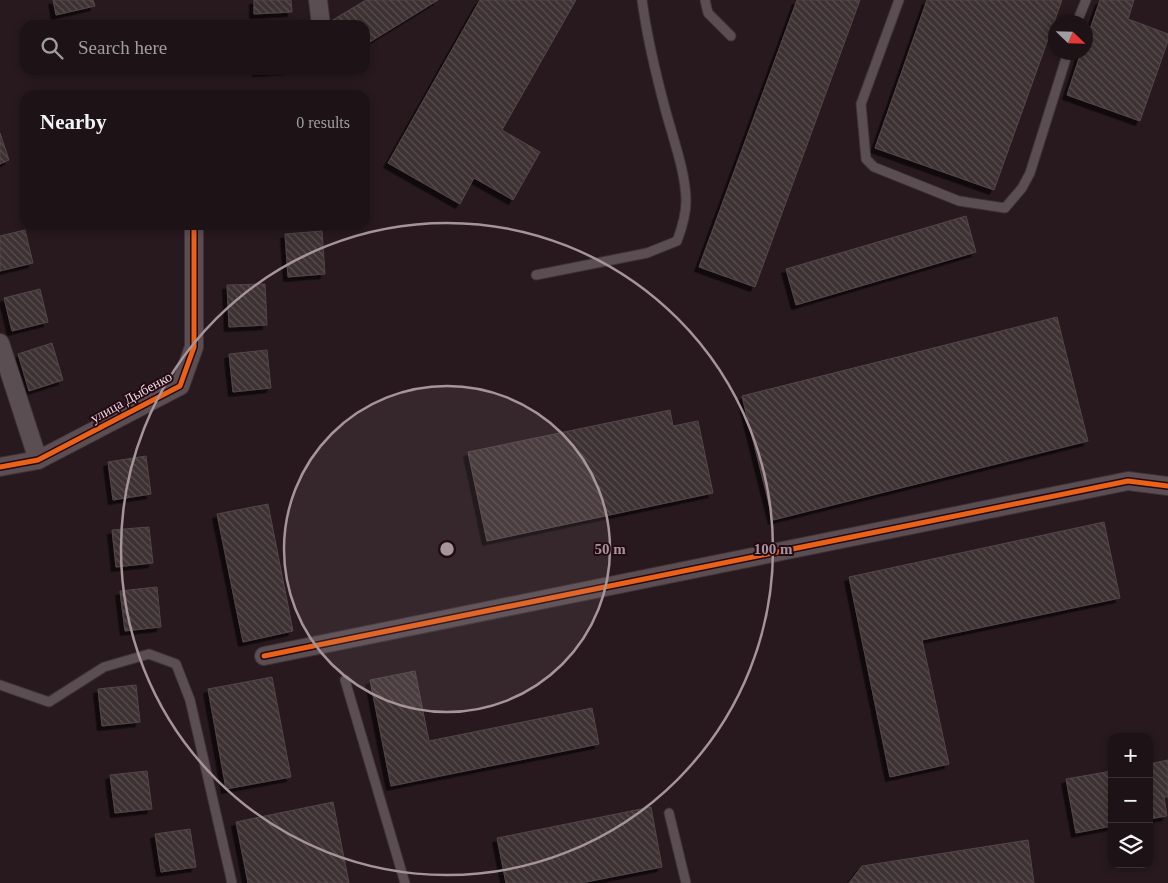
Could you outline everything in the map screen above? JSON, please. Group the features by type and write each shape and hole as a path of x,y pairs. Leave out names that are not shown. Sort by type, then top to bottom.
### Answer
{"street":[{"path":"318,0 320,20"},
{"name":"улица Дыбенко","path":"0,467 38,460 180,386 194,347 194,230"},
{"path":"0,344 38,460"},
{"path":"264,656 1128,481 1168,486"}],"lane":[{"path":"536,275 646,253 677,242 684,222 686,201 684,184 661,95 642,0"},
{"path":"705,0 708,13 731,36"},
{"path":"899,0 862,104 866,159 874,167 959,201 1004,208 1022,188 1030,173 1065,60"},
{"path":"1080,15 1086,0"},
{"path":"0,685 49,702 104,667 149,654 176,664 190,700 232,883"},
{"path":"345,680 405,883"},
{"path":"669,813 686,883"}],"building":[{"path":"53,0 93,0 95,6 56,15"},
{"path":"254,0 291,0 292,12 254,14"},
{"path":"366,0 438,0 370,42 370,20 333,20"},
{"path":"480,0 576,0 502,130 540,152 513,200 474,178 460,204 388,163"},
{"path":"797,0 860,0 755,287 699,267"},
{"path":"927,0 1062,0 1057,15 1048,15 1048,39 994,190 875,148"},
{"path":"1100,0 1134,0 1128,19 1168,34 1168,41 1140,121 1067,95 1078,60 1093,60 1093,20"},
{"path":"0,133 9,160 0,164"},
{"path":"966,216 976,252 796,305 786,269"},
{"path":"25,230 33,263 0,271 0,236"},
{"path":"322,231 325,274 288,277 285,234"},
{"path":"265,284 267,325 229,327 227,285"},
{"path":"40,289 48,322 12,331 4,298"},
{"path":"1057,317 1088,441 773,520 742,396"},
{"path":"52,343 63,380 29,391 18,354"},
{"path":"267,350 271,388 233,392 229,354"},
{"path":"670,410 673,426 698,421 713,493 487,541 468,452"},
{"path":"146,456 151,494 113,500 108,462"},
{"path":"268,504 293,631 243,642 217,514"},
{"path":"1104,522 1120,598 922,640 949,764 890,777 849,577"},
{"path":"149,527 153,563 116,567 112,530"},
{"path":"157,587 161,627 125,631 120,591"},
{"path":"415,671 429,741 592,708 599,744 391,786 370,680"},
{"path":"272,677 291,777 226,789 208,689"},
{"path":"136,685 140,722 102,726 98,689"},
{"path":"1168,760 1168,797 1164,797 1167,816 1153,818 1153,778 1153,763"},
{"path":"147,771 152,809 115,813 110,775"},
{"path":"1108,772 1108,827 1076,833 1066,779"},
{"path":"333,802 349,883 248,883 236,822"},
{"path":"651,807 662,867 581,883 506,883 497,838"},
{"path":"190,829 196,867 161,872 155,834"},
{"path":"1028,840 1034,883 849,883 862,866"}],"cycle path":[{"path":"0,467 38,460 180,386 194,347 194,230"},
{"path":"264,656 1128,481 1168,486"}]}
